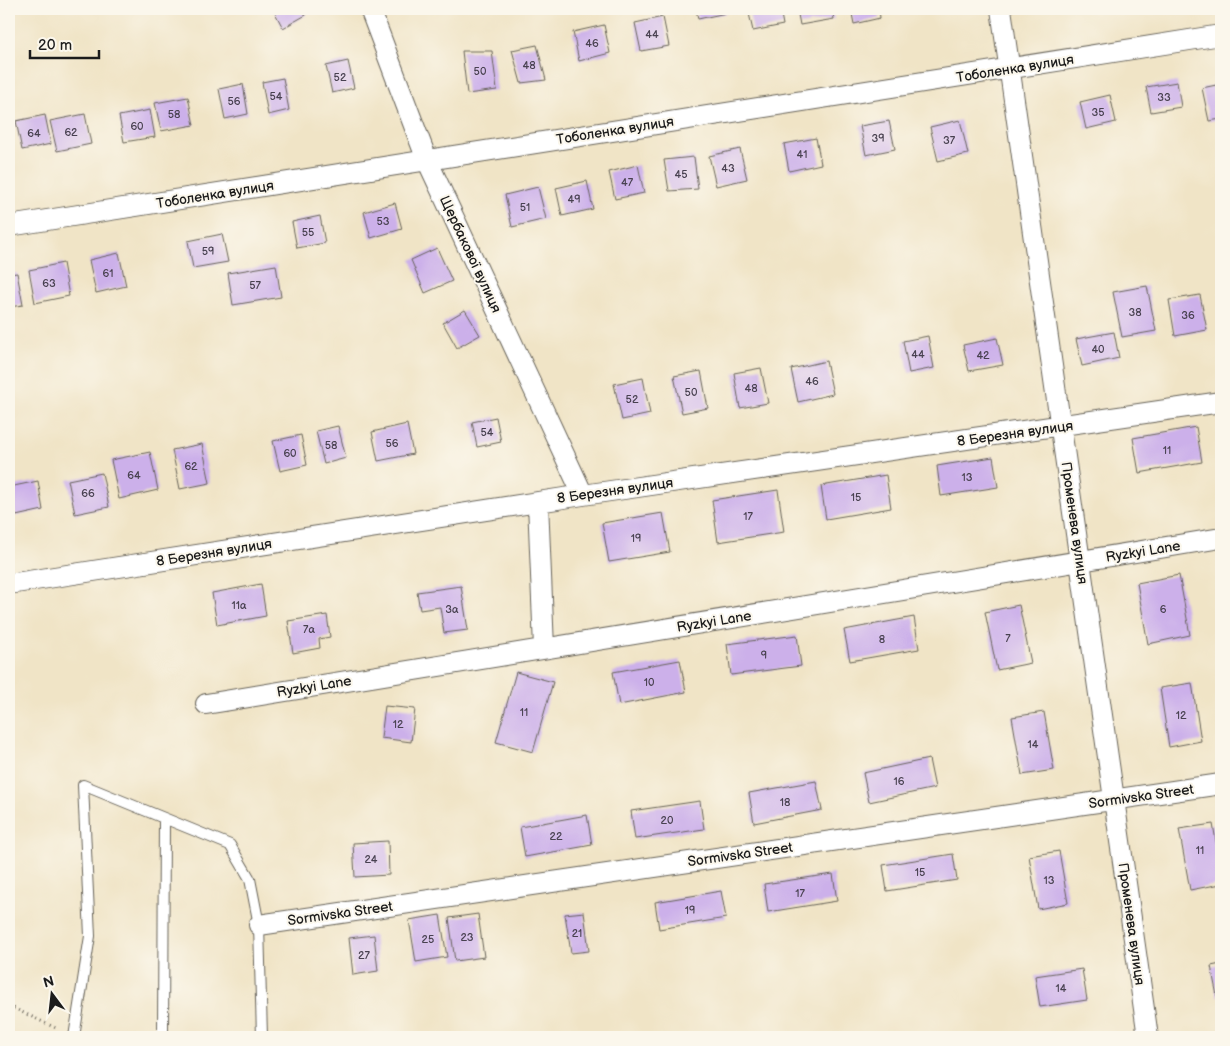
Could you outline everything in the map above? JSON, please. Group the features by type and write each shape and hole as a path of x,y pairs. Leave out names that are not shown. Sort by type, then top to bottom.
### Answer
{"street":[{"name":"Щербакової вулиця","path":"370,9 427,160 583,494"},
{"name":"Променева вулиця","path":"1001,9 1148,1037"},
{"name":"Тоболенка вулиця","path":"9,226 1221,35"},
{"name":"8 Березня вулиця","path":"9,584 583,494 1221,402"},
{"path":"538,502 544,648"},
{"name":"Ryzkyi Lane","path":"206,704 1221,538"},
{"name":"Sormivska Street","path":"259,925 1221,784"}],"lane":[{"path":"74,1037 90,936 83,785 230,845 250,879 259,925 262,1037"},
{"path":"163,1037 164,818"}],"path":[{"path":"9,1006 74,1037"}],"building":[{"path":"273,9 303,9 306,15 283,28"},
{"path":"696,9 725,9 726,13 698,19"},
{"path":"748,9 780,9 783,25 753,31"},
{"path":"797,9 832,9 834,19 800,25"},
{"path":"851,9 879,9 880,18 854,24"},
{"path":"663,17 669,46 641,51 635,23"},
{"path":"604,25 610,53 579,61 573,32"},
{"path":"537,45 546,80 521,83 512,50"},
{"path":"462,51 492,51 497,90 467,94"},
{"path":"348,61 354,88 332,93 326,66"},
{"path":"283,78 289,110 268,115 262,82"},
{"path":"1177,82 1181,107 1151,112 1146,87"},
{"path":"243,84 248,114 225,119 219,89"},
{"path":"1221,84 1221,119 1209,121 1202,88"},
{"path":"1110,95 1116,122 1086,129 1080,102"},
{"path":"188,97 194,125 161,131 155,103"},
{"path":"150,110 155,137 124,142 119,116"},
{"path":"85,114 91,144 57,151 50,121"},
{"path":"45,115 51,144 22,150 16,121"},
{"path":"960,120 968,154 938,161 930,127"},
{"path":"889,121 895,149 866,155 860,126"},
{"path":"816,138 821,164 789,171 784,144"},
{"path":"740,149 747,179 716,186 709,156"},
{"path":"694,157 698,189 669,191 664,160"},
{"path":"638,165 644,193 615,199 609,172"},
{"path":"587,181 593,209 562,216 556,188"},
{"path":"538,187 546,219 512,227 505,195"},
{"path":"395,203 402,229 371,238 364,212"},
{"path":"320,216 325,243 297,248 292,222"},
{"path":"222,234 228,262 193,268 188,241"},
{"path":"437,248 452,281 425,293 411,260"},
{"path":"119,253 126,286 96,293 89,260"},
{"path":"63,263 69,296 35,303 29,270"},
{"path":"276,265 281,297 233,305 228,273"},
{"path":"17,273 23,305 9,307 9,274"},
{"path":"1147,286 1156,331 1122,337 1113,292"},
{"path":"1200,295 1207,330 1175,336 1169,300"},
{"path":"465,310 480,335 457,348 443,323"},
{"path":"1114,332 1119,358 1082,366 1076,339"},
{"path":"928,336 934,368 909,373 903,341"},
{"path":"997,338 1003,365 969,371 963,345"},
{"path":"826,361 833,394 798,402 791,369"},
{"path":"761,368 768,403 740,408 734,373"},
{"path":"701,371 708,408 682,413 674,376"},
{"path":"643,378 650,414 622,420 614,384"},
{"path":"496,417 501,442 477,447 472,422"},
{"path":"407,424 413,454 378,461 372,432"},
{"path":"338,426 346,458 324,464 316,431"},
{"path":"1196,427 1202,462 1139,473 1133,438"},
{"path":"301,435 307,465 280,471 273,441"},
{"path":"202,444 210,483 180,489 172,450"},
{"path":"150,452 158,490 119,499 111,460"},
{"path":"993,457 998,487 941,496 937,466"},
{"path":"102,473 109,507 75,514 68,480"},
{"path":"886,475 891,508 826,519 821,486"},
{"path":"38,481 43,510 16,516 9,487"},
{"path":"778,490 784,532 718,542 712,500"},
{"path":"663,513 670,552 609,562 602,523"},
{"path":"1179,575 1190,635 1148,644 1137,583"},
{"path":"261,584 266,616 217,625 212,593"},
{"path":"461,586 468,630 444,633 440,607 420,610 417,592"},
{"path":"1019,605 1031,663 997,670 985,612"},
{"path":"327,615 330,637 319,639 320,648 293,653 288,621"},
{"path":"914,617 919,649 850,661 844,630"},
{"path":"797,635 801,666 731,675 727,644"},
{"path":"680,660 686,692 619,705 613,672"},
{"path":"516,672 553,682 533,752 496,742"},
{"path":"1192,683 1201,741 1169,747 1160,688"},
{"path":"385,706 415,709 411,742 381,738"},
{"path":"1044,712 1054,770 1022,775 1012,717"},
{"path":"929,759 935,788 869,802 863,773"},
{"path":"816,781 822,810 754,823 749,793"},
{"path":"700,801 704,829 635,839 631,811"},
{"path":"587,815 592,845 525,857 520,827"},
{"path":"1213,824 1221,870 1221,884 1190,890 1179,829"},
{"path":"388,841 389,875 355,877 353,843"},
{"path":"1059,851 1068,903 1038,909 1029,856"},
{"path":"953,854 957,880 887,891 883,865"},
{"path":"833,874 837,901 768,912 764,884"},
{"path":"721,891 726,918 659,929 655,902"},
{"path":"584,912 589,951 571,953 565,914"},
{"path":"478,914 484,957 455,961 449,918"},
{"path":"440,915 447,957 416,962 409,920"},
{"path":"374,935 378,971 353,975 349,938"},
{"path":"1221,964 1221,995 1217,996 1211,966"},
{"path":"1082,969 1087,1000 1040,1007 1035,976"}]}
